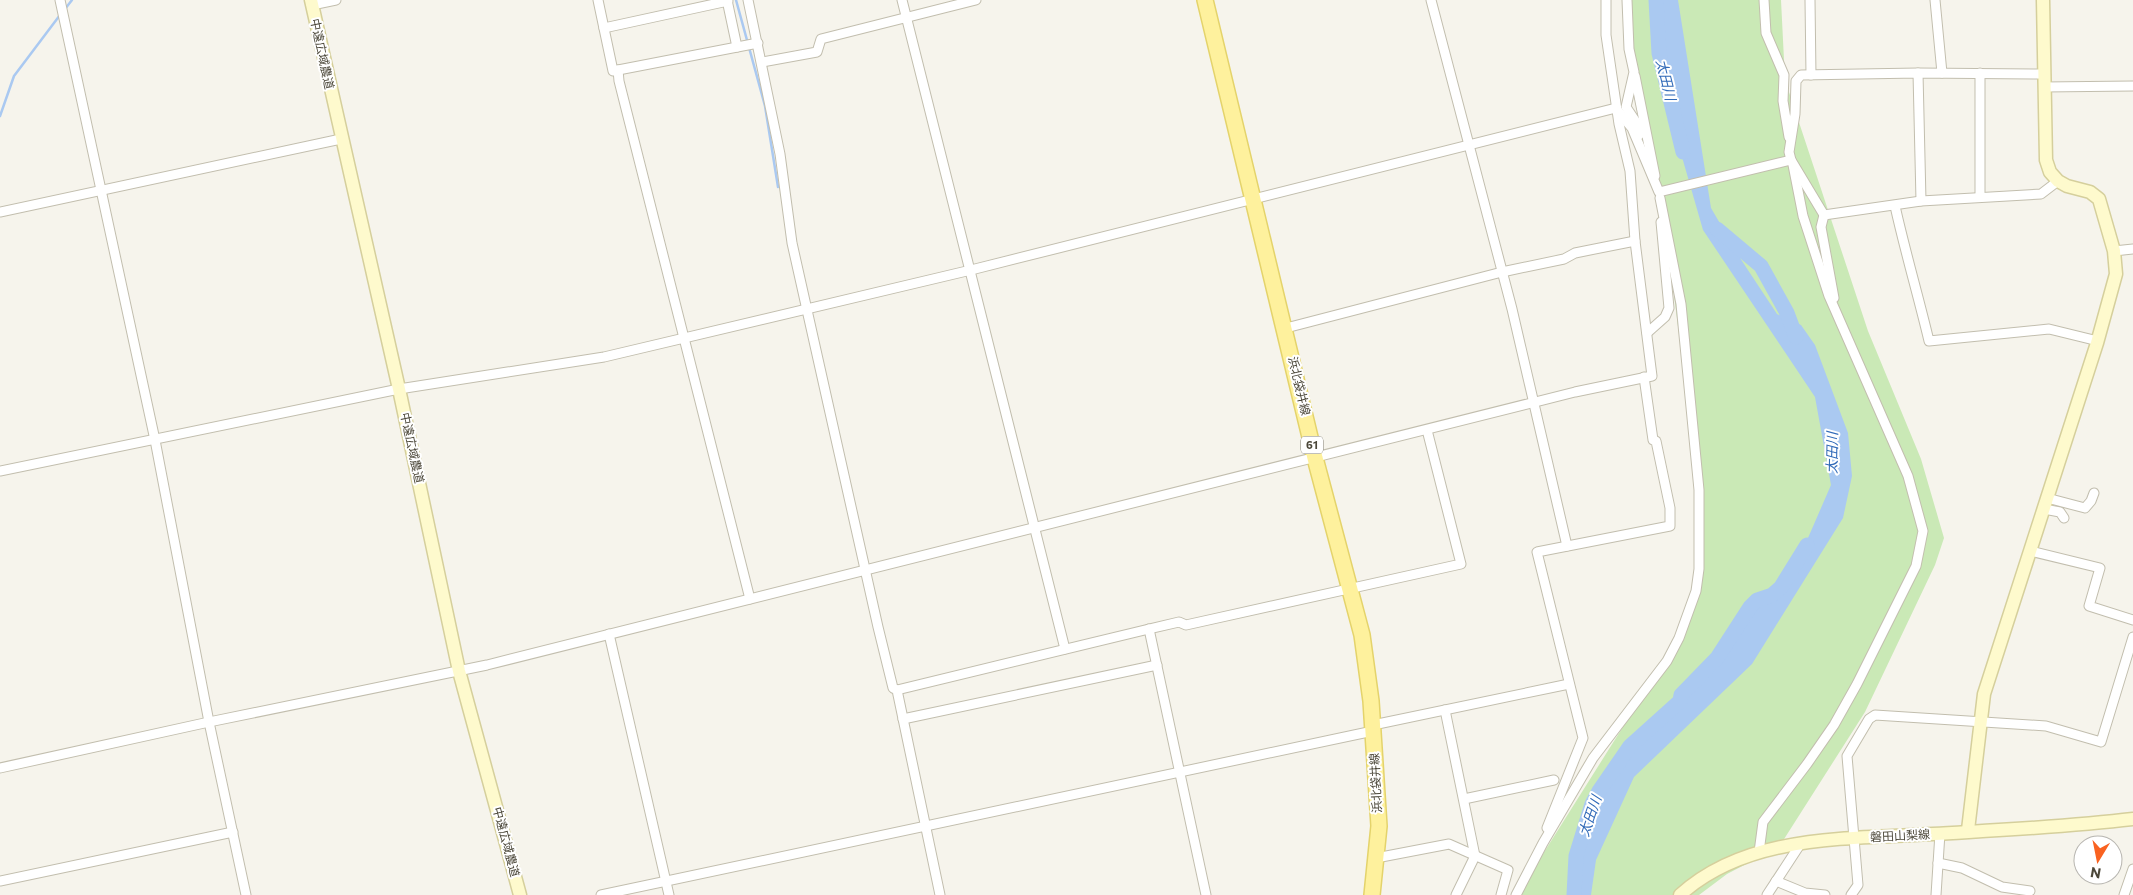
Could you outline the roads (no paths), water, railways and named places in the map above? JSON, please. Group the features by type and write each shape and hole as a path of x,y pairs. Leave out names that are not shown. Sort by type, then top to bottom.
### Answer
{"main road":[{"name":"浜北袋井線","path":"1205,0 1286,328 1315,458 1362,636 1373,728 1379,826 1372,895"}],"street":[{"path":"60,0 155,440 209,722 246,895"},
{"path":"311,3 336,0"},
{"path":"598,0 613,71 758,42"},
{"path":"604,28 728,0 737,46"},
{"path":"748,0 780,154 792,243 893,688 897,690 940,895"},
{"path":"902,0 1065,649"},
{"path":"762,62 817,52 821,39 976,0"},
{"path":"1431,0 1512,309 1567,546"},
{"path":"0,768 209,722 459,671 1575,392 1652,376 1635,241 1630,171 1616,108 1606,35 1606,0"},
{"path":"1516,895 1593,758 1667,661 1679,638 1696,591 1699,569 1698,480 1681,304 1660,192 1629,49 1627,0"},
{"path":"1764,0 1766,33 1784,75 1783,101 1790,140"},
{"path":"1810,0 1811,76"},
{"path":"1935,0 1942,73"},
{"path":"1968,830 1979,723 1984,694 2098,340 2116,274 2114,251 2099,199 2090,192 2067,186 2058,181 2050,172 2046,160 2043,0"},
{"name":"中遠広域農道","path":"311,3 399,389 459,671 520,895"},
{"path":"618,70 619,81 750,599"},
{"path":"1634,72 1626,107 1636,122 1644,160"},
{"path":"1918,73 1921,201"},
{"path":"1980,73 1980,197"},
{"path":"1759,852 1763,822 1807,764 1858,684 1916,566 1923,531 1908,476 1834,306 1817,262 1803,216 1789,155 1795,114 1796,80 1802,75 1980,73 2043,80 2133,86"},
{"path":"0,471 399,389 604,357 971,270 1616,108"},
{"path":"1616,108 1632,128 1654,183 1660,192 1658,202 1669,308 1665,317 1647,333"},
{"path":"0,212 341,139"},
{"path":"1660,192 1790,162"},
{"path":"1790,162 1798,169 1824,215 1821,227 1834,306"},
{"path":"1824,215 1921,201 2040,194 2058,181"},
{"path":"1895,206 1910,274 1918,295 1929,341 2049,329 2098,340"},
{"path":"1286,328 1502,272 1564,259 1575,253 1635,241"},
{"path":"2114,251 2133,249"},
{"path":"1544,843 1545,833 1583,738 1537,552 1670,526 1670,508 1656,440 1652,440 1644,377"},
{"path":"897,690 1149,628 1179,622 1186,625 1461,564 1426,430"},
{"path":"2045,504 2085,508 2091,501 2094,493"},
{"path":"2045,504 2060,512 2064,518"},
{"path":"2030,551 2100,568 2089,606 2133,620"},
{"path":"1149,628 1206,895"},
{"path":"609,634 669,895"},
{"path":"1851,895 1858,885 1847,756 1869,719 1875,714 1979,723 2046,726 2101,742 2133,637"},
{"path":"903,719 1157,665"},
{"path":"601,895 1180,772 1445,710 1569,684"},
{"path":"1445,710 1475,856 1456,895"},
{"path":"1464,799 1554,780"},
{"name":"磐田山梨線","path":"1680,895 1694,882 1736,860 1759,852 1801,843 1968,830 2087,824 2133,819"},
{"path":"0,881 233,832"},
{"path":"1936,895 1940,833"},
{"path":"1767,895 1801,843"},
{"path":"1376,858 1449,844 1508,870 1501,895"},
{"path":"1938,863 1962,868 2002,887 2030,891"},
{"path":"2124,895 2133,869"},
{"path":"1776,881 1805,893 1825,895"}],"water":[{"path":"1661,0 1678,0 1711,208 1742,261 1777,314 1801,325 1815,345 1848,433 1852,476 1843,518 1752,664 1634,777 1596,860 1591,895 1572,895 1581,842 1588,816 1598,791 1606,778 1624,754 1680,701 1681,695 1717,657 1743,616 1758,600 1770,596 1787,578 1798,561 1831,485 1815,397 1703,230 1682,157 1664,47"}],"waterway":[{"path":"65,9 72,0"},
{"path":"736,0 765,106 778,187"},
{"name":"太田川","path":"1656,0 1659,53 1683,152"},
{"path":"0,116 14,76 60,15"},
{"name":"太田川","path":"1717,229 1761,266 1787,313 1796,337"},
{"name":"太田川","path":"1574,895 1576,856 1592,804 1599,791 1630,746 1680,701 1681,695 1717,658 1750,607 1757,600 1772,595 1781,587 1807,545"}]}
